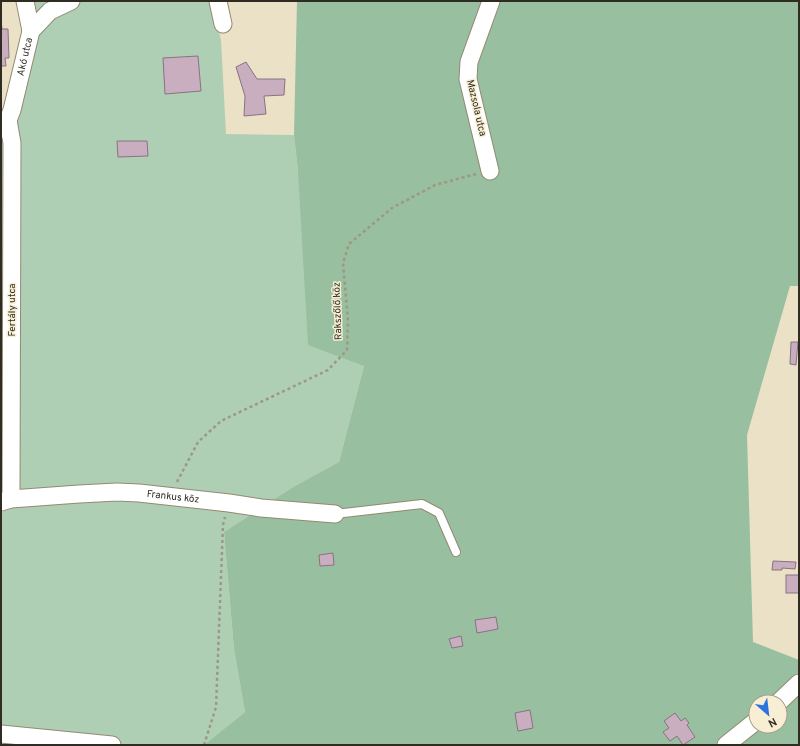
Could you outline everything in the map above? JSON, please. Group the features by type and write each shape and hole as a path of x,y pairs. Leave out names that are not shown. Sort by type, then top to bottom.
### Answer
{"street":[{"path":"25,1 31,31"},
{"name":"Akó utca","path":"5,116 31,31 50,12 71,1"},
{"path":"218,1 223,24"},
{"name":"Mazsola utca","path":"490,171 468,79 469,62 491,1"},
{"name":"Fertály utca","path":"5,116 12,143 6,500"},
{"name":"Frankus köz","path":"6,500 117,492 139,493 261,508 335,514"},
{"path":"787,694 799,683"},
{"path":"726,745 748,727"},
{"path":"1,734 112,745"}],"lane":[{"path":"335,514 422,504 439,513 456,552"}],"path":[{"name":"Rakszőlő köz","path":"169,497 198,442 221,421 328,370 347,350 348,321 344,263 349,244 392,208 435,185 490,171"},
{"path":"204,745 216,707 223,525 229,503"}],"green space":[{"path":"22,1 211,1 221,40 226,134 294,135 298,171 364,366 339,462 293,487 224,532 234,649 245,712 204,745 45,745 1,739 1,119 3,116 24,27"},
{"path":"297,1 799,1 799,286 790,286 747,435 753,642 799,660 799,745 204,745 245,712 234,649 224,532 293,487 339,462 364,366 308,345 298,171 294,135"}],"building":[{"path":"1,21 2,29 8,29 9,58 5,58 6,66 1,66"},
{"path":"198,56 201,91 165,94 163,58"},
{"path":"246,62 257,79 285,79 284,95 264,96 266,114 244,116 245,96 236,67"},
{"path":"117,141 147,141 148,156 118,157"},
{"path":"791,342 798,342 796,365 790,364"},
{"path":"333,553 334,565 320,566 319,555"},
{"path":"773,561 796,562 795,569 782,568 782,570 772,570"},
{"path":"786,575 799,575 799,593 786,593"},
{"path":"496,617 498,629 477,633 475,620"},
{"path":"461,636 463,646 452,648 449,639"},
{"path":"530,710 533,728 518,731 515,713"},
{"path":"675,713 681,721 685,718 689,723 687,725 695,737 683,745 677,736 670,741 663,732 669,728 664,721"}]}
